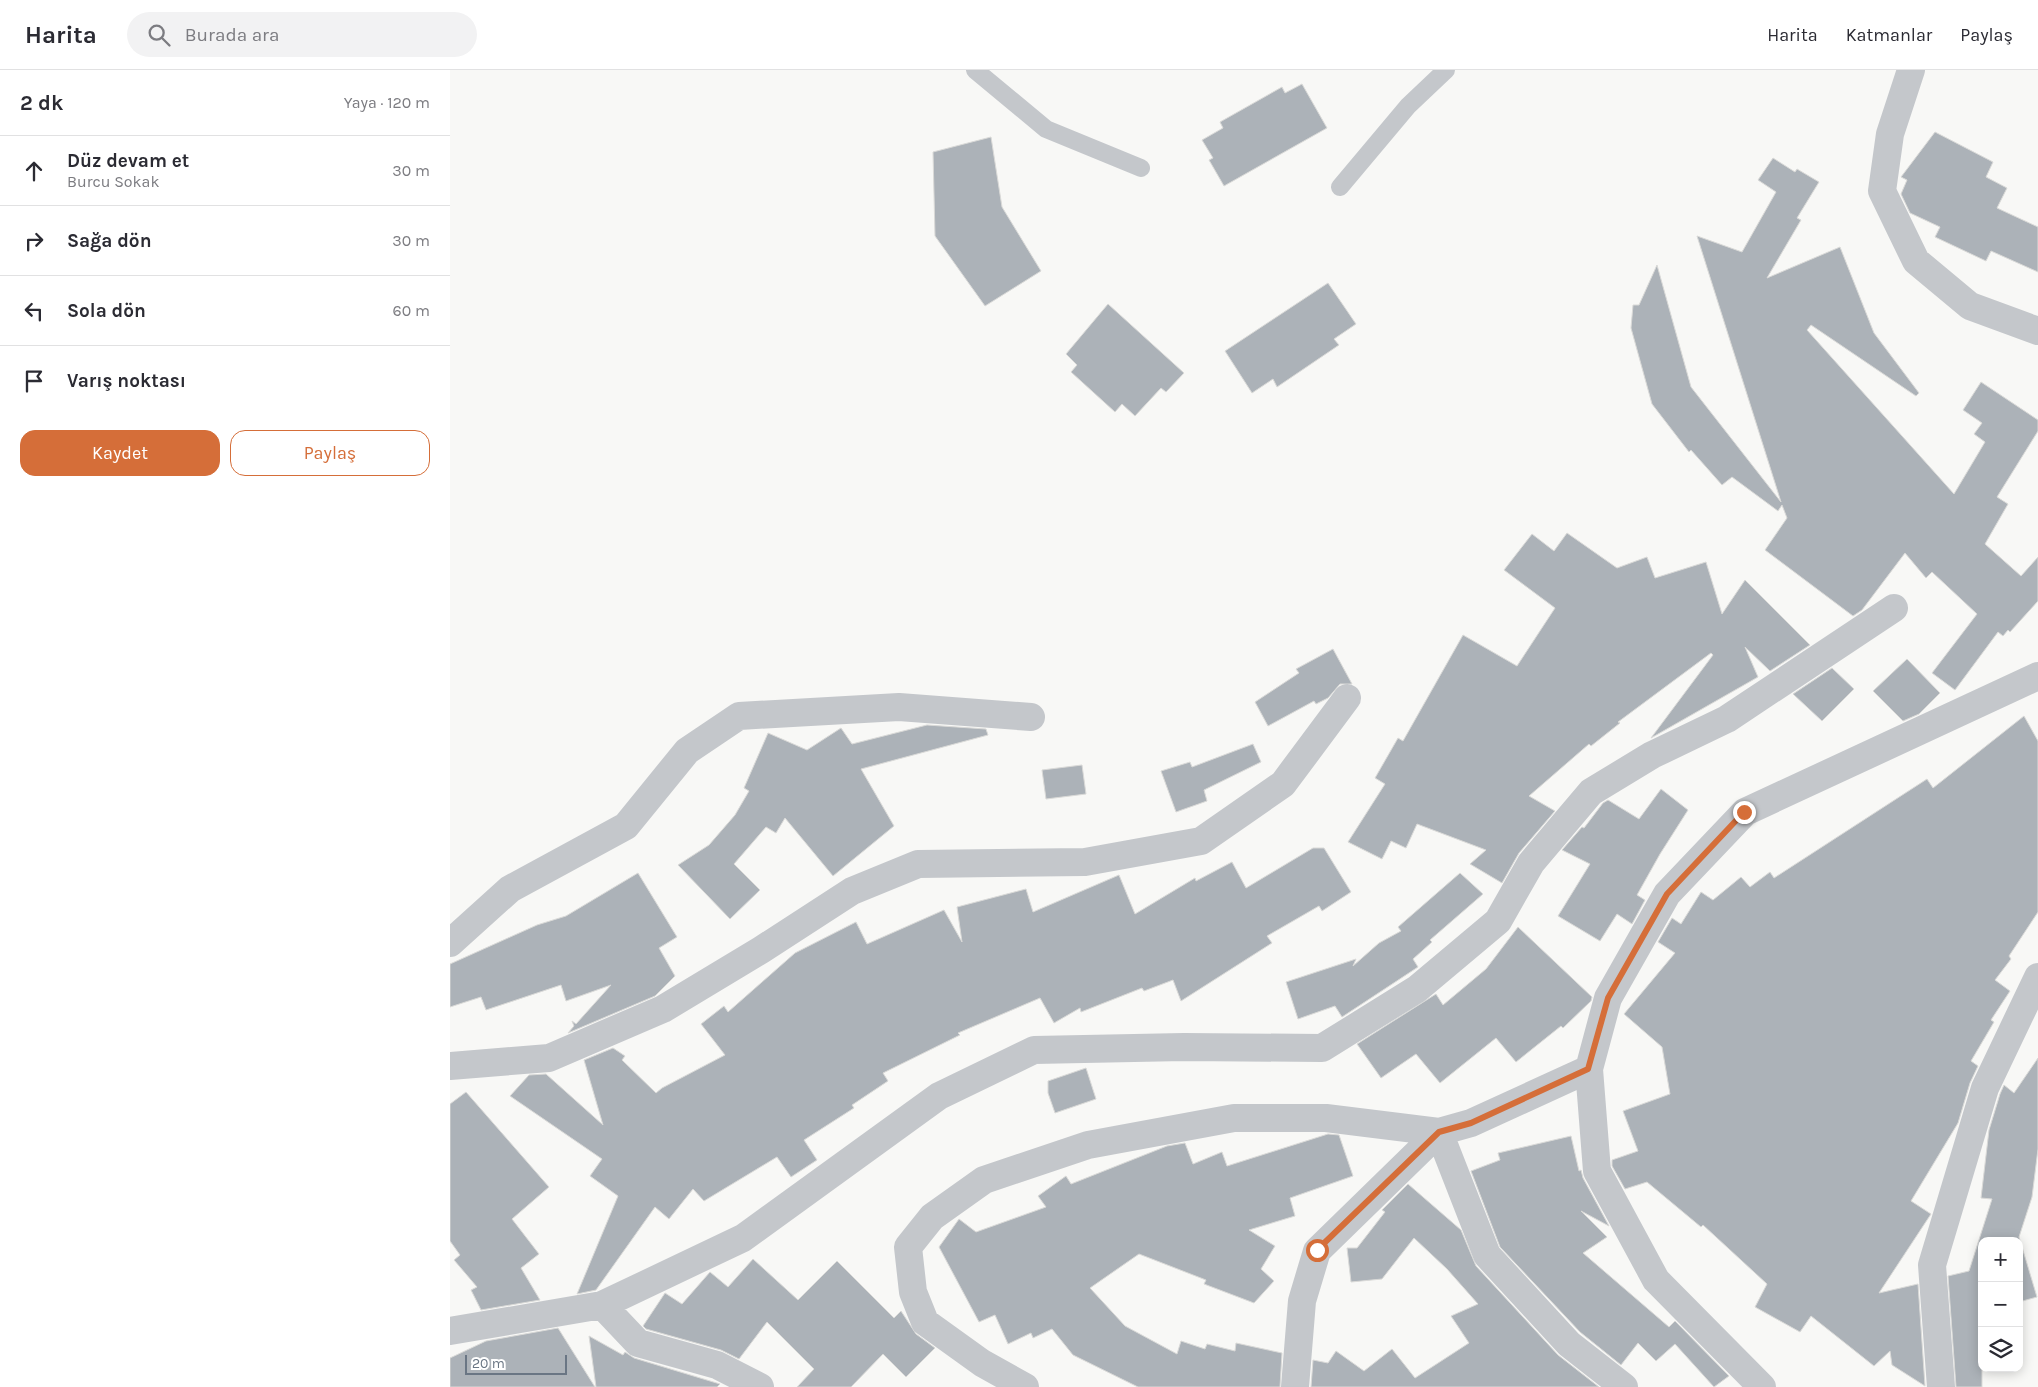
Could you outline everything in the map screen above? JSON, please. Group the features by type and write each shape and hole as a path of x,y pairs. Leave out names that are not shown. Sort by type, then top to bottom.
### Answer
{"street":[{"path":"1910,70 1890,134 1882,191 1916,262 1970,306 2038,331"},
{"path":"450,1331 602,1305 743,1238 939,1096 1034,1050 1184,1047 1322,1048 1418,989 1498,921 1532,863 1591,792 1652,755 1727,719 1894,608"},
{"path":"1762,1387 1656,1280 1597,1171 1588,1069 1608,998 1667,894 1744,812 2038,676"},
{"path":"450,1066 549,1058 663,1009 761,950 852,891 918,864 1085,862 1201,841 1283,784 1347,698"},
{"path":"450,943 510,889 626,826 687,751 739,716 899,707 1031,717"},
{"path":"1941,1387 1932,1265 1985,1088 2038,977"},
{"path":"1026,1387 982,1363 925,1322 913,1292 908,1247 932,1217 984,1180 1088,1145 1234,1118 1326,1118 1439,1132 1471,1123 1588,1069"},
{"path":"1295,1387 1302,1301 1317,1250 1439,1132"},
{"path":"1439,1132 1487,1255 1569,1344 1624,1387"},
{"path":"602,1305 638,1343 717,1364 760,1387"}],"lane":[{"path":"975,70 1046,129 1141,168"},
{"path":"1340,187 1408,106 1446,70"}],"building":[{"path":"1302,84 1327,128 1224,186 1209,160 1213,158 1202,140 1223,128 1220,122 1282,87 1285,93"},
{"path":"1935,132 1993,162 1986,177 2007,188 1997,208 2038,227 2038,272 1991,251 1986,261 1935,237 1940,227 1910,213 1901,194 1907,180 1901,177"},
{"path":"991,137 1002,207 1041,271 985,306 935,236 933,152"},
{"path":"1773,158 1795,172 1797,169 1819,182 1797,218 1801,220 1767,278 1840,247 1874,333 1919,393 1916,396 1811,325 1807,330 1954,494 1985,442 1974,434 1982,423 1963,410 1981,382 2038,420 2038,431 1997,497 2008,504 1985,544 2021,576 2038,557 2038,601 2010,632 2008,630 2003,636 1998,632 1955,690 1932,673 1977,614 1932,572 1926,578 1905,553 1862,610 1853,616 1765,550 1787,518 1782,505 1778,511 1732,477 1722,485 1691,450 1689,452 1652,404 1631,328 1633,305 1639,305 1657,265 1691,387 1781,502 1697,236 1742,252 1776,192 1758,180"},
{"path":"1328,283 1356,324 1334,339 1339,345 1277,387 1273,379 1252,393 1225,351"},
{"path":"1108,304 1184,373 1166,392 1161,388 1135,416 1122,404 1115,412 1071,372 1077,365 1066,354"},
{"path":"1567,533 1617,568 1647,557 1655,578 1706,562 1722,614 1745,580 1810,645 1770,671 1745,647 1758,677 1651,738 1713,655 1711,653 1618,722 1620,723 1591,746 1589,744 1529,796 1555,811 1519,853 1502,883 1470,864 1486,850 1417,824 1406,848 1391,841 1382,859 1348,842 1385,784 1375,778 1398,738 1403,741 1463,635 1517,666 1555,608 1504,570 1532,534 1554,551"},
{"path":"1333,649 1352,684 1340,684 1328,698 1316,704 1314,701 1268,726 1255,702 1299,673 1296,669"},
{"path":"1907,659 1940,693 1919,714 1903,721 1873,691"},
{"path":"1832,668 1854,689 1822,721 1793,694"},
{"path":"2024,716 2038,741 2038,912 2009,956 2011,959 1995,980 2010,991 1991,1020 1994,1022 1971,1061 1978,1066 1970,1083 1958,1123 1911,1201 1931,1214 1879,1293 1918,1284 1925,1386 1892,1365 1890,1351 1874,1366 1811,1316 1800,1332 1755,1307 1767,1284 1703,1225 1701,1227 1647,1182 1625,1189 1612,1166 1612,1160 1638,1151 1623,1111 1670,1094 1662,1047 1624,1014 1675,953 1658,942 1672,918 1681,924 1701,892 1713,900 1741,877 1750,887 1770,872 1774,878 1927,779 1933,788"},
{"path":"927,725 986,729 988,735 861,769 894,826 833,876 785,818 776,833 766,827 734,864 760,890 730,919 678,865 709,845 735,815 749,791 744,788 768,733 807,750 841,728 852,744"},
{"path":"1253,744 1261,762 1204,790 1207,801 1176,812 1161,771 1190,762 1192,767"},
{"path":"1082,765 1086,794 1046,799 1042,770"},
{"path":"1661,789 1688,810 1637,895 1645,900 1632,924 1617,914 1600,941 1558,916 1590,864 1562,850 1582,827 1584,828 1603,803 1608,800 1639,819"},
{"path":"1313,848 1324,848 1351,892 1322,911 1319,906 1267,936 1272,943 1181,1001 1173,980 1144,991 1142,988 1081,1012 1080,1008 1054,1023 1040,998 958,1033 960,1035 883,1073 888,1081 852,1105 854,1108 804,1140 817,1160 791,1177 777,1157 704,1201 693,1189 669,1219 655,1207 596,1290 577,1294 618,1196 590,1176 602,1159 510,1096 529,1075 546,1074 603,1125 584,1060 613,1048 625,1056 622,1060 656,1093 725,1055 701,1024 724,1006 728,1012 795,953 856,922 867,944 944,910 962,942 957,907 1026,889 1033,912 1119,875 1135,914 1195,878 1196,881 1232,862 1246,888"},
{"path":"638,873 677,937 659,948 675,976 655,996 568,1033 574,1026 572,1021 576,1024 611,985 566,1001 561,985 486,1010 481,997 450,1007 450,964 537,925 566,916"},
{"path":"1460,873 1483,894 1430,940 1432,942 1413,959 1418,967 1342,1017 1335,1006 1298,1019 1286,982 1356,959 1353,966 1379,943 1401,931 1398,927"},
{"path":"1518,927 1592,997 1591,1001 1563,1028 1561,1026 1516,1062 1496,1038 1440,1083 1416,1054 1381,1078 1357,1044 1436,994 1443,1005 1486,969"},
{"path":"2038,1058 2038,1149 2032,1197 2019,1237 1980,1237 1992,1199 1981,1198 1989,1130 2004,1085 2014,1093"},
{"path":"1086,1068 1096,1099 1055,1113 1048,1093 1048,1081"},
{"path":"466,1092 549,1187 512,1219 539,1254 521,1268 540,1300 481,1310 471,1290 477,1287 454,1260 460,1255 450,1241 450,1104"},
{"path":"1328,1134 1339,1135 1353,1176 1290,1198 1295,1216 1249,1230 1275,1246 1261,1269 1274,1281 1254,1303 1204,1284 1206,1280 1139,1254 1090,1288 1125,1326 1177,1354 1181,1341 1205,1349 1207,1344 1235,1351 1236,1343 1282,1353 1280,1387 1138,1387 1073,1355 1052,1329 1033,1338 1031,1333 1008,1344 995,1315 979,1322 939,1247 959,1219 976,1232 1046,1207 1038,1196 1066,1176 1071,1184 1167,1146 1185,1143 1193,1164 1222,1152 1227,1166"},
{"path":"1571,1136 1579,1171 1581,1170 1583,1178 1609,1226 1581,1211 1607,1237 1583,1253 1669,1327 1675,1321 1729,1376 1714,1387 1675,1344 1656,1361 1638,1343 1621,1365 1580,1332 1500,1247 1471,1171 1500,1160 1498,1153"},
{"path":"1408,1184 1461,1230 1476,1266 1558,1355 1599,1387 1311,1387 1313,1360 1328,1363 1336,1351 1364,1371 1392,1349 1415,1378 1469,1343 1451,1316 1478,1304 1447,1269 1414,1238 1382,1279 1351,1282 1347,1248 1357,1248 1385,1212 1382,1210"},
{"path":"1978,1243 1978,1372 1982,1372 1982,1387 1956,1387 1948,1276 1969,1271"},
{"path":"2023,1250 2037,1297 2023,1301"},
{"path":"753,1259 798,1300 837,1261 894,1318 901,1311 916,1334 935,1348 906,1377 883,1354 851,1387 797,1387 814,1369 767,1322 739,1359 721,1350 646,1329 643,1326 665,1293 682,1304 710,1272 728,1287"},
{"path":"558,1328 595,1387 450,1387 450,1358 486,1341"},
{"path":"589,1336 623,1355 625,1352 634,1358 720,1384 717,1387 596,1387"}],"route":[{"path":"1317,1250 1439,1132 1471,1123 1588,1069 1608,998 1667,894 1744,812"}]}
